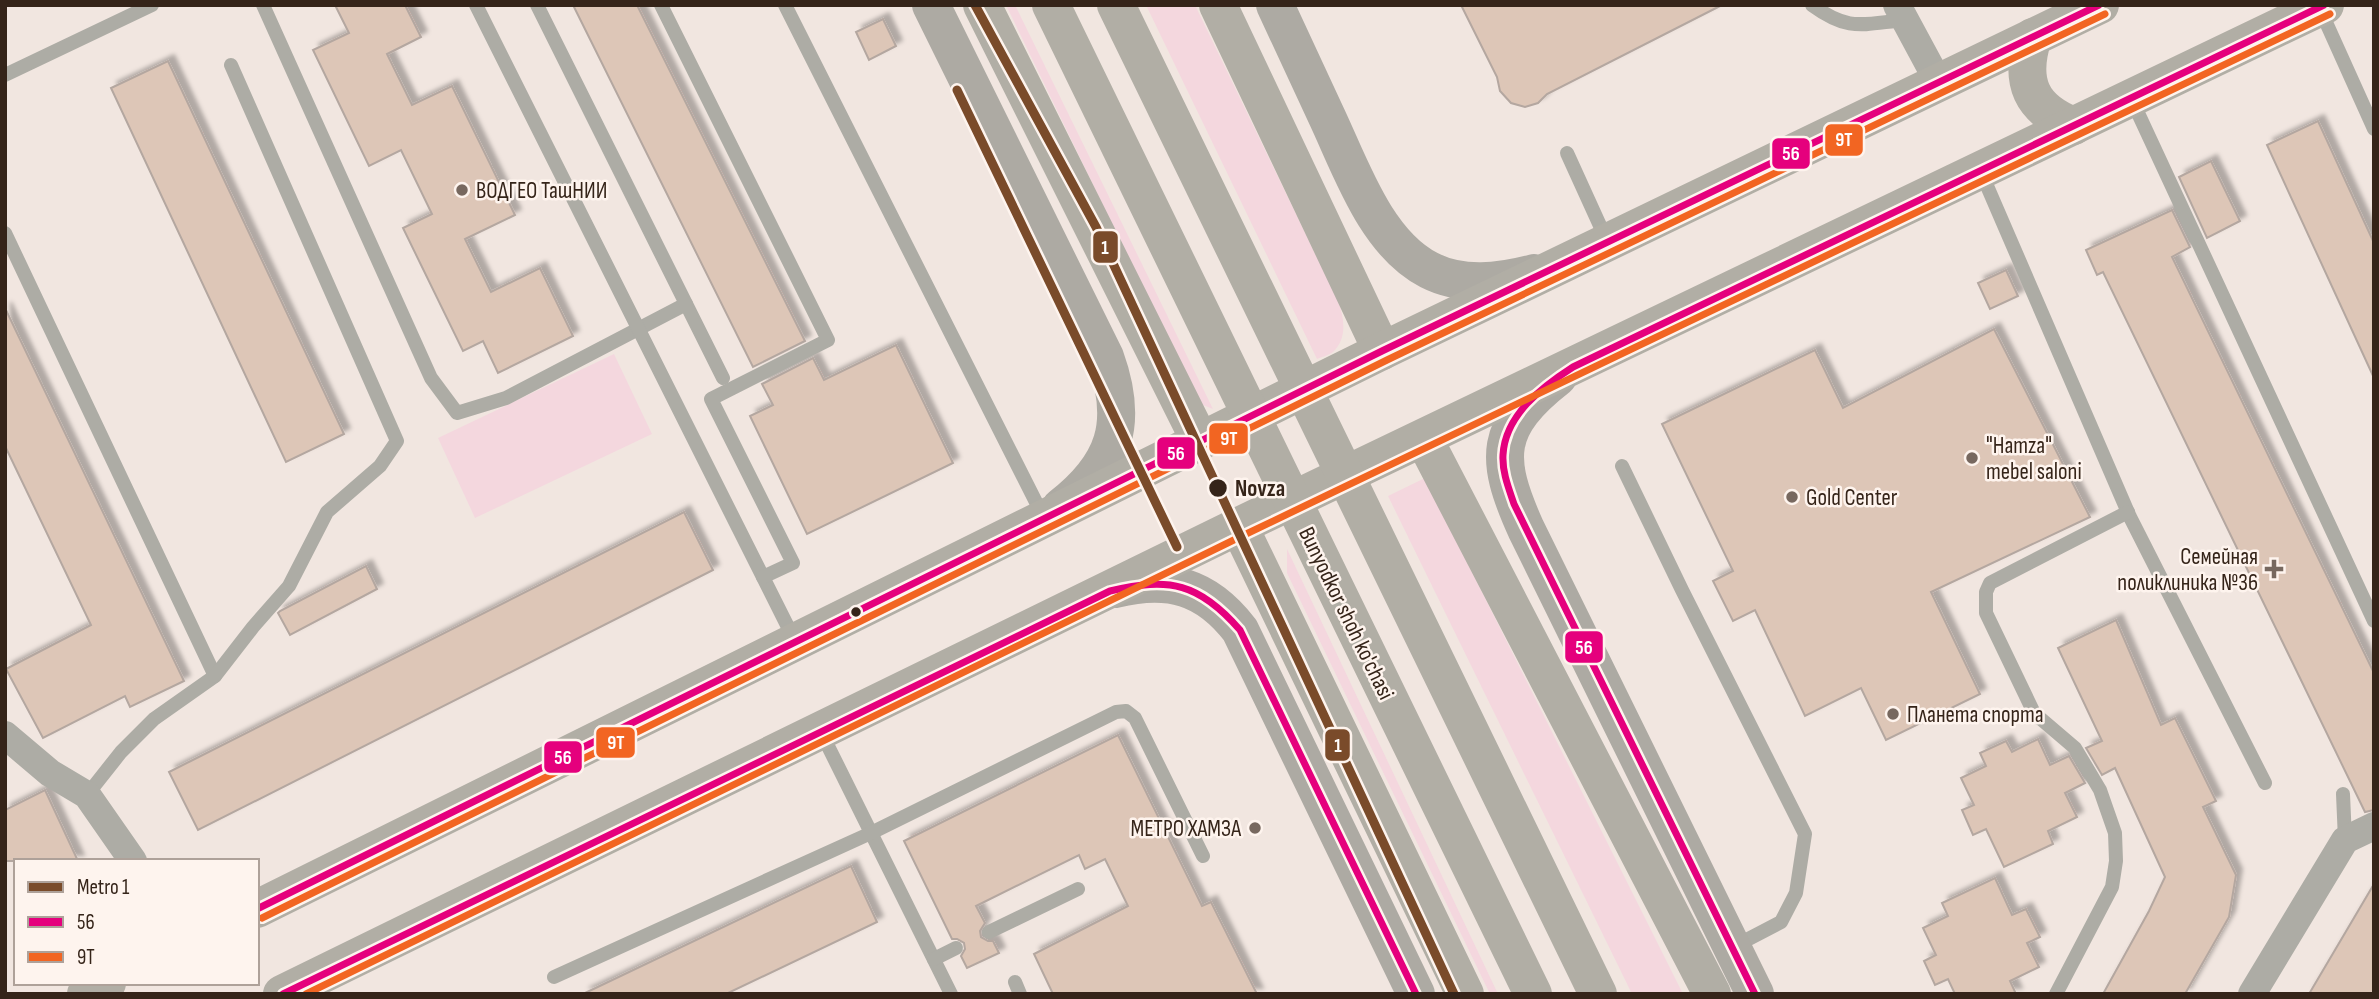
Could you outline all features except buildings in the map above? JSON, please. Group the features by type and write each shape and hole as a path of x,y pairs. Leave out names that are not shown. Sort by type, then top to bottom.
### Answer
{"main road":[{"path":"982,5 1200,441"},
{"name":"Bunyodkor shoh ko'chasi","path":"1051,5 1533,994"},
{"path":"1116,5 1598,994"},
{"path":"1218,5 1382,351"},
{"path":"259,908 1382,351 2100,5"},
{"path":"282,994 1239,526 2322,6"},
{"path":"2033,37 2026,66 2032,94 2039,106 2049,114 2074,126"},
{"path":"1424,439 1712,994"},
{"path":"1239,526 1465,994"},
{"path":"86,994 103,985"}],"street":[{"path":"931,5 1105,357 1115,391 1117,425 1107,457 1076,494 1045,519"},
{"path":"1275,5 1368,205 1411,258 1439,275 1470,281 1496,281 1563,265"},
{"path":"1901,13 1940,83"},
{"path":"1573,367 1528,403 1509,432 1503,455 1510,491 1538,554 1755,994"},
{"path":"1110,591 1145,583 1176,584 1212,601 1240,630 1416,994"},
{"path":"5,734 50,773 87,795 132,859"},
{"path":"2252,994 2345,840 2374,826"}],"lane":[{"path":"5,75 152,5"},
{"path":"263,5 430,378 457,413 506,398 686,304"},
{"path":"476,5 796,642"},
{"path":"537,5 723,378"},
{"path":"661,5 828,340 711,399 793,563 763,577"},
{"path":"785,5 1045,519"},
{"path":"1812,5 1833,20 1849,25 1901,13"},
{"path":"2322,6 2374,129"},
{"path":"87,795 121,752 154,719 215,676 289,586 327,512 380,466 397,441 231,65"},
{"path":"2131,98 2374,621"},
{"path":"1567,153 1607,243"},
{"path":"1980,171 2128,512 2265,783"},
{"path":"5,233 215,676"},
{"path":"1622,466 1805,834 1796,893 1781,922 1730,948"},
{"path":"2056,994 2112,887 2116,861 2115,833 2100,790 2075,748 2034,713 1986,613 1986,592 1990,583 2128,512"},
{"path":"554,977 871,833 1116,712 1126,711 1135,718 1203,856"},
{"path":"820,731 951,994"},
{"path":"2343,794 2345,840"},
{"path":"989,932 1077,889"},
{"path":"934,959 956,948"}],"shaded area":[{"path":"1006,5 1015,5 1213,409 1203,405 1196,397"},
{"path":"1146,5 1195,5 1338,301 1343,334 1338,346 1330,354 1317,359"},
{"path":"614,354 652,434 475,518 438,438"},
{"path":"1425,478 1683,994 1632,994 1388,496"},
{"path":"1287,549 1498,994 1490,994 1287,573"}],"metro line":[{"name":"1","path":"975,5 1096,227 1454,994"},
{"name":"1","path":"957,90 1177,547"}],"transit line":[{"name":"56","path":"259,908 1382,351 2099,5"},
{"name":"56","path":"1755,994 1514,504 1503,461 1510,427 1538,393 1573,367 2324,5"},
{"name":"9Т","path":"262,918 1387,360 2105,14"},
{"name":"9Т","path":"306,994 1244,535 2330,14"},
{"name":"56","path":"283,994 1110,591 1150,585 1167,585 1197,593 1225,614 1240,630 1416,994"}],"place":[{"name":"ВОДГЕО ТашНИИ","path":"462,190"},
{"name":"\"Hamza\" mebel saloni","path":"1972,458"},
{"name":"Novza","path":"1218,488"},
{"name":"Gold Center","path":"1792,497"},
{"name":"Семейная поликлиника №36","path":"2274,569"},
{"name":"Планета спорта","path":"1893,714"},
{"name":"МЕТРО ХАМЗА","path":"1255,828"}]}
